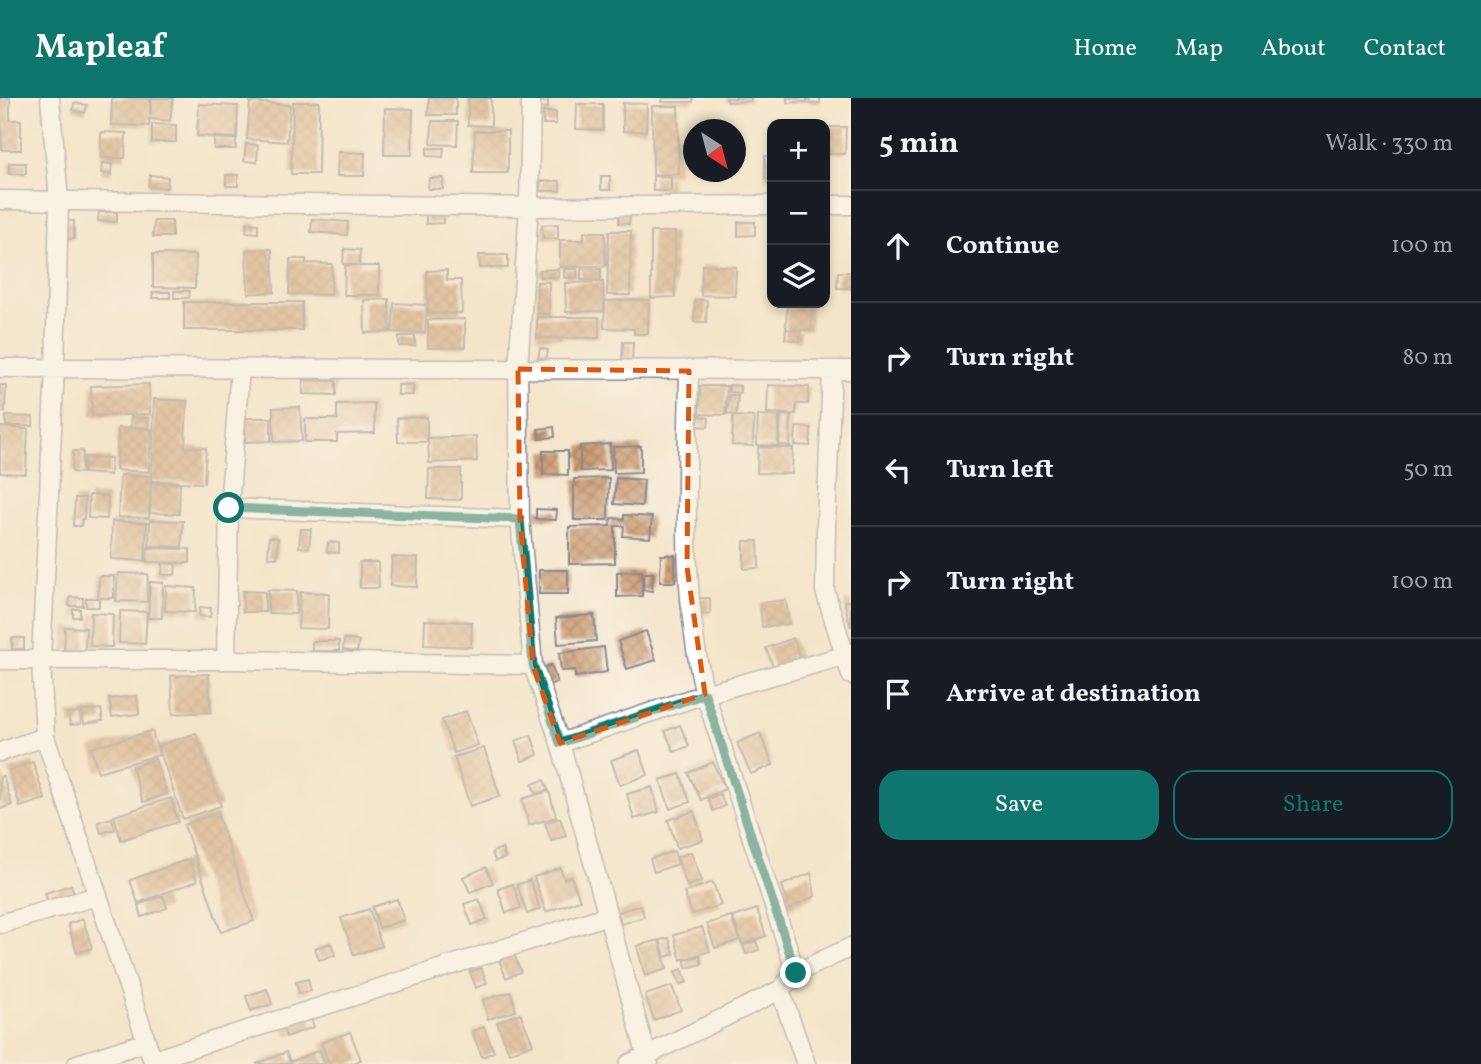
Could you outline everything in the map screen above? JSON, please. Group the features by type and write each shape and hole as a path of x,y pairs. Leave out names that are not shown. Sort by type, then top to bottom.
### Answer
{"street":[{"path":"50,98 59,200 55,368 41,660 45,737 153,1062 606,916"},
{"path":"531,98 529,207 518,369 520,519 533,665 560,743 648,1061"},
{"path":"0,200 529,207 767,205"},
{"path":"830,205 851,205"},
{"path":"0,368 851,370"},
{"path":"226,660 229,508 240,369"},
{"path":"832,370 825,590 848,655 851,675"},
{"path":"689,371 687,567 694,651 705,694 796,973"},
{"path":"229,508 520,519"},
{"path":"560,743 705,694 848,655"},
{"path":"0,660 226,660 533,665"},
{"path":"0,752 45,737"},
{"path":"0,924 97,896"},
{"path":"629,1064 648,1061 780,990 796,973 851,947"},
{"path":"780,990 806,1064"},
{"path":"77,1064 146,1042"}],"highlighted area":[{"path":"518,369 689,371 687,567 705,694 560,743 533,665 520,519"}],"building":[{"path":"0,98 10,98 10,120 21,120 21,150 2,150"},
{"path":"112,98 150,99 150,116 152,98 173,98 170,121 149,119 149,126 111,125"},
{"path":"429,98 456,98 456,115 428,115"},
{"path":"468,98 491,98 491,126 468,125"},
{"path":"538,98 548,98 548,108 538,108"},
{"path":"663,98 693,98 693,102 662,102"},
{"path":"726,98 751,98 751,101 727,102"},
{"path":"787,98 807,98 807,102 787,103"},
{"path":"809,98 820,98 820,103 810,104"},
{"path":"250,102 290,105 287,142 247,139"},
{"path":"293,102 319,102 318,174 291,174"},
{"path":"74,103 87,105 85,113 73,110"},
{"path":"623,103 647,104 646,131 623,131"},
{"path":"199,104 238,106 237,138 197,136"},
{"path":"577,104 603,104 603,130 576,129"},
{"path":"652,106 678,106 679,174 653,175"},
{"path":"385,108 413,109 412,155 384,155"},
{"path":"543,112 556,112 556,124 543,124"},
{"path":"432,121 458,121 457,145 431,144"},
{"path":"152,124 176,125 176,142 152,142"},
{"path":"830,127 846,127 845,154 830,154"},
{"path":"475,131 508,131 508,173 473,173"},
{"path":"101,132 126,133 125,158 101,158"},
{"path":"214,138 236,139 236,149 214,149"},
{"path":"246,144 258,145 257,162 244,161"},
{"path":"427,148 444,148 443,157 427,156"},
{"path":"338,152 365,153 364,176 337,176"},
{"path":"765,156 767,156 767,179"},
{"path":"9,163 26,163 26,174 9,174"},
{"path":"102,163 112,164 111,175 101,173"},
{"path":"150,175 168,177 167,188 148,186"},
{"path":"226,175 238,175 238,186 226,186"},
{"path":"601,176 610,176 610,190 601,190"},
{"path":"653,176 671,177 671,191 653,191"},
{"path":"429,178 443,178 443,189 428,189"},
{"path":"541,181 560,181 560,191 540,191"},
{"path":"99,212 117,212 117,222 98,221"},
{"path":"426,212 443,212 443,223 426,224"},
{"path":"619,212 630,212 629,224 619,223"},
{"path":"312,219 348,222 347,235 311,232"},
{"path":"61,221 74,221 74,239 60,239"},
{"path":"154,221 172,221 172,237 153,237"},
{"path":"738,222 755,222 755,235 738,236"},
{"path":"247,223 258,224 258,233 246,232"},
{"path":"558,224 558,239 543,239 542,225"},
{"path":"609,231 631,231 630,295 607,295"},
{"path":"584,232 605,232 606,266 560,267 560,240 584,240"},
{"path":"651,232 675,232 675,297 651,298"},
{"path":"272,249 274,292 248,294 246,250"},
{"path":"344,249 360,250 359,266 379,266 379,295 344,295 345,266 357,265 343,264"},
{"path":"153,254 196,255 195,288 153,287"},
{"path":"479,255 508,255 508,268 480,268"},
{"path":"290,259 332,264 331,295 289,294"},
{"path":"702,265 736,267 735,296 701,295"},
{"path":"558,269 559,277 540,277 540,270"},
{"path":"564,269 577,269 577,277 564,278"},
{"path":"581,269 601,269 601,280 581,280"},
{"path":"447,270 447,280 461,280 462,313 428,314 427,271"},
{"path":"838,272 851,272 851,288 837,288"},
{"path":"537,282 549,282 549,314 537,314"},
{"path":"603,282 604,311 566,312 565,283"},
{"path":"174,291 190,291 189,298 174,298"},
{"path":"153,292 170,292 170,298 152,298"},
{"path":"389,299 390,332 365,333 364,300"},
{"path":"649,300 648,334 634,334 634,329 604,328 605,301"},
{"path":"695,300 707,300 706,322 694,322"},
{"path":"184,302 302,302 302,330 184,330"},
{"path":"394,303 427,305 425,333 392,332"},
{"path":"787,308 812,308 811,330 786,329"},
{"path":"537,317 599,317 599,338 537,338"},
{"path":"465,319 465,347 428,348 428,320"},
{"path":"786,329 801,331 800,341 785,339"},
{"path":"399,336 415,336 415,346 399,346"},
{"path":"623,342 633,342 632,362 622,361"},
{"path":"540,348 548,350 546,360 538,359"},
{"path":"303,380 336,381 336,395 303,394"},
{"path":"149,384 150,414 92,416 91,386"},
{"path":"413,384 413,395 398,395 398,385"},
{"path":"0,385 6,385 5,412 0,412"},
{"path":"729,385 740,386 740,393 729,392"},
{"path":"768,385 809,387 808,404 796,404 796,414 767,413"},
{"path":"700,386 727,386 725,415 699,414"},
{"path":"729,395 738,395 736,415 727,414"},
{"path":"154,399 187,401 185,447 206,448 204,483 152,481"},
{"path":"374,403 375,433 337,434 337,442 305,442 305,419 337,419 337,404"},
{"path":"300,407 302,441 274,442 273,408"},
{"path":"758,415 779,416 778,446 757,445"},
{"path":"781,415 791,416 790,446 779,445"},
{"path":"6,416 33,417 33,426 6,426"},
{"path":"699,416 709,418 708,427 697,426"},
{"path":"733,416 754,417 753,446 732,445"},
{"path":"131,417 149,418 148,428 130,427"},
{"path":"427,417 427,442 398,442 397,418"},
{"path":"245,418 271,418 271,441 245,442"},
{"path":"0,427 28,429 26,474 0,473"},
{"path":"554,427 555,437 539,439 538,429"},
{"path":"796,427 811,428 810,446 795,445"},
{"path":"118,428 151,429 149,472 116,470"},
{"path":"476,436 477,461 429,463 428,438"},
{"path":"610,444 611,470 580,471 580,446"},
{"path":"641,446 641,472 614,473 613,447"},
{"path":"758,447 793,448 792,474 757,473"},
{"path":"73,451 83,451 82,473 72,472"},
{"path":"543,451 568,451 568,475 543,474"},
{"path":"85,457 111,458 110,475 84,473"},
{"path":"429,469 461,469 461,500 428,499"},
{"path":"120,475 151,476 149,518 118,517"},
{"path":"609,478 608,520 574,520 574,479"},
{"path":"616,478 644,480 642,506 614,504"},
{"path":"151,483 180,484 179,514 150,513"},
{"path":"89,495 108,496 107,519 88,518"},
{"path":"75,498 85,498 81,526 73,526"},
{"path":"536,509 557,510 556,520 536,519"},
{"path":"624,515 652,517 650,538 623,536 624,526 615,526 615,563 569,564 569,527 610,526 611,518 624,519"},
{"path":"150,520 183,521 182,547 149,546"},
{"path":"112,521 147,523 145,561 111,559"},
{"path":"301,529 311,529 309,548 299,547"},
{"path":"269,537 278,538 277,558 268,557"},
{"path":"744,541 758,541 759,568 744,569"},
{"path":"328,542 339,543 339,553 327,552"},
{"path":"148,548 190,549 190,563 147,562"},
{"path":"661,555 675,555 675,582 660,582"},
{"path":"392,557 418,558 417,587 390,586"},
{"path":"360,562 378,562 379,588 360,588"},
{"path":"163,563 176,564 175,575 162,575"},
{"path":"539,570 568,570 568,594 539,594"},
{"path":"642,571 642,596 617,597 617,572"},
{"path":"118,573 148,574 147,602 116,601"},
{"path":"644,573 653,573 652,591 643,590"},
{"path":"99,576 114,576 114,598 98,598"},
{"path":"150,582 163,583 162,618 148,618"},
{"path":"166,586 196,588 195,612 165,611"},
{"path":"268,590 297,591 296,614 268,613"},
{"path":"243,591 265,592 265,612 243,612"},
{"path":"300,592 329,593 328,629 298,628"},
{"path":"70,597 83,598 83,606 69,606"},
{"path":"86,598 99,598 99,607 86,607"},
{"path":"697,598 710,598 710,614 697,614"},
{"path":"786,600 789,624 762,627 760,603"},
{"path":"844,601 851,601 851,626 850,626"},
{"path":"200,607 211,608 210,617 199,616"},
{"path":"73,609 80,609 80,617 73,617"},
{"path":"120,611 147,612 145,644 119,643"},
{"path":"91,613 113,614 112,647 90,646"},
{"path":"594,615 596,641 558,644 556,618"},
{"path":"425,620 472,622 471,647 424,645"},
{"path":"65,627 86,628 85,651 64,650"},
{"path":"646,631 656,660 627,669 618,641"},
{"path":"12,638 24,638 24,649 12,649"},
{"path":"793,638 801,659 774,669 766,648"},
{"path":"344,639 359,641 357,652 343,650"},
{"path":"312,641 339,641 339,651 312,651"},
{"path":"604,647 607,672 575,677 575,670 561,671 559,653"},
{"path":"551,665 557,682 544,687 538,670"},
{"path":"209,674 211,712 173,714 171,676"},
{"path":"137,696 139,714 112,717 109,699"},
{"path":"101,709 103,721 84,724 82,711"},
{"path":"466,711 478,745 454,753 442,720"},
{"path":"80,712 81,724 70,725 68,713"},
{"path":"680,725 689,746 674,752 665,731"},
{"path":"152,731 159,755 98,772 91,748"},
{"path":"196,733 221,806 183,819 158,746"},
{"path":"760,733 773,765 751,774 737,743"},
{"path":"531,735 538,755 522,761 515,741"},
{"path":"484,748 500,796 470,806 454,757"},
{"path":"639,750 648,775 620,785 611,760"},
{"path":"155,759 167,794 143,802 132,767"},
{"path":"33,762 45,799 20,807 9,770"},
{"path":"713,762 725,789 701,800 688,773"},
{"path":"680,774 690,802 670,809 660,780"},
{"path":"3,776 12,805 0,809 0,777"},
{"path":"544,780 548,790 536,794 532,784"},
{"path":"652,787 659,812 634,819 627,794"},
{"path":"549,791 556,817 529,825 522,799"},
{"path":"720,794 725,806 713,811 708,799"},
{"path":"171,798 178,822 121,840 114,816"},
{"path":"694,811 703,840 677,848 668,820"},
{"path":"217,813 254,921 221,932 184,825"},
{"path":"112,818 115,829 101,833 98,822"},
{"path":"560,818 566,836 551,841 545,823"},
{"path":"502,848 505,858 495,861 492,852"},
{"path":"674,851 678,864 654,872 650,859"},
{"path":"691,852 702,881 687,886 677,857"},
{"path":"189,859 197,881 138,903 130,880"},
{"path":"486,867 493,883 470,892 463,877"},
{"path":"560,868 564,879 571,876 580,900 546,912 534,877"},
{"path":"811,873 815,896 789,909 782,885"},
{"path":"530,880 540,909 527,914 517,885"},
{"path":"713,882 721,905 692,914 684,892"},
{"path":"513,884 521,908 506,913 498,889"},
{"path":"71,885 75,896 49,905 45,893"},
{"path":"163,896 167,908 142,917 138,905"},
{"path":"397,899 404,920 379,928 372,907"},
{"path":"479,899 487,919 472,925 464,904"},
{"path":"641,905 644,917 621,924 618,912"},
{"path":"369,909 382,946 354,955 341,918"},
{"path":"757,909 766,936 742,944 733,917"},
{"path":"731,916 739,940 715,948 707,924"},
{"path":"83,919 92,948 77,953 68,924"},
{"path":"702,927 710,951 681,960 674,935"},
{"path":"669,938 674,954 665,957 660,940"},
{"path":"659,940 667,969 645,976 637,946"},
{"path":"756,941 759,950 746,954 743,946"},
{"path":"331,943 335,955 319,960 315,948"},
{"path":"512,949 521,972 506,978 497,954"},
{"path":"700,956 702,964 686,968 685,960"},
{"path":"481,968 487,983 476,988 470,972"},
{"path":"682,969 687,982 680,985 675,972"},
{"path":"308,979 311,991 299,994 296,982"},
{"path":"672,986 681,1010 654,1020 645,995"},
{"path":"267,989 272,1004 251,1011 246,996"},
{"path":"511,992 516,1011 488,1019 483,1000"},
{"path":"520,1013 533,1044 509,1053 497,1022"},
{"path":"309,1014 314,1027 286,1037 282,1024"},
{"path":"484,1027 494,1052 482,1057 472,1031"},
{"path":"350,1032 361,1060 351,1064 329,1064 321,1043"},
{"path":"320,1050 325,1064 256,1064 286,1052 290,1062"}],"route":[{"path":"229,508 520,519 533,665 560,743 705,694 796,973"}]}
